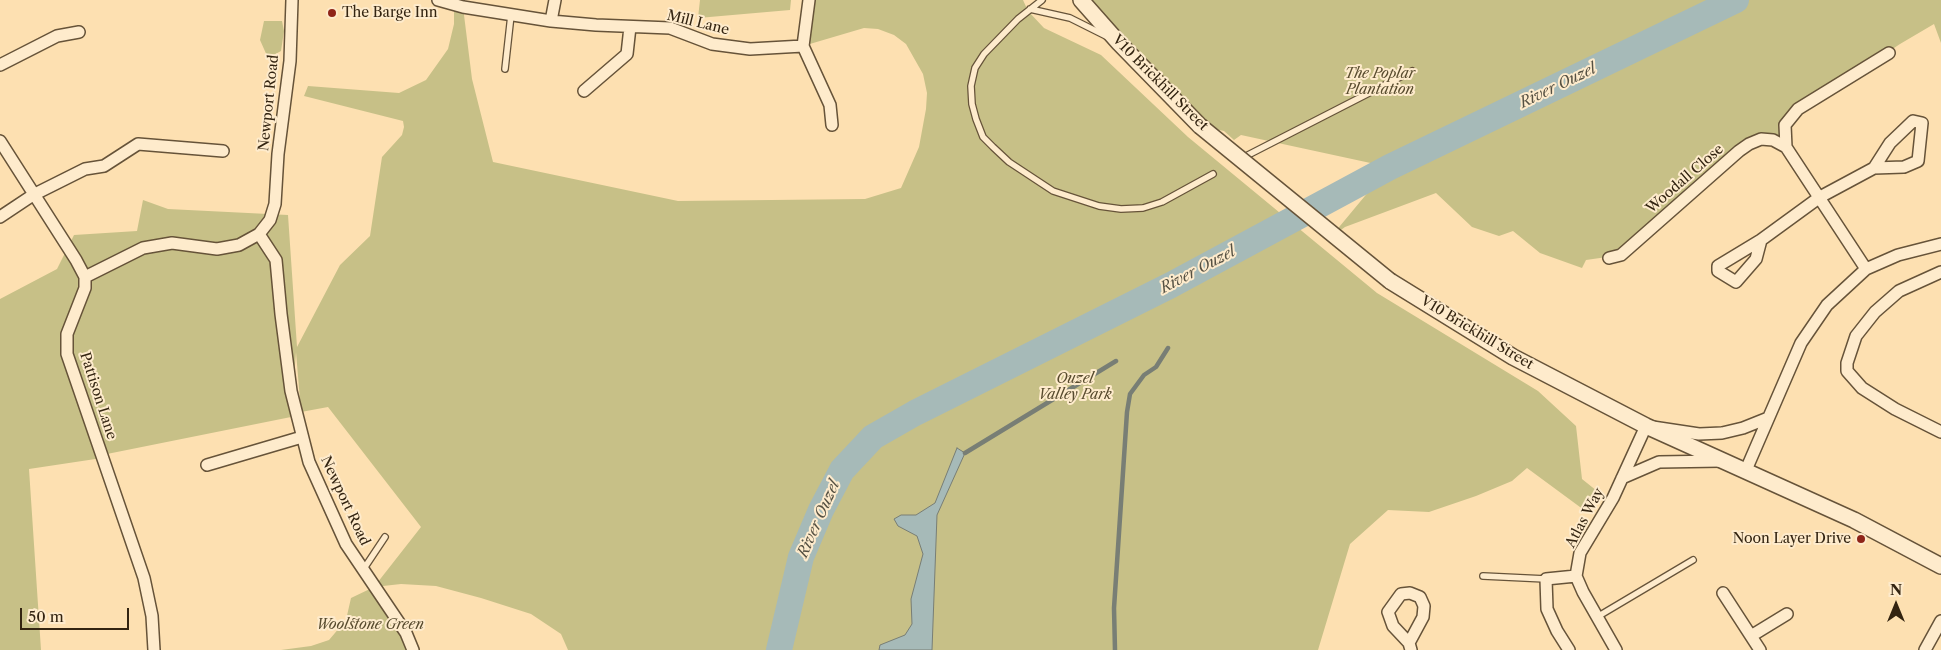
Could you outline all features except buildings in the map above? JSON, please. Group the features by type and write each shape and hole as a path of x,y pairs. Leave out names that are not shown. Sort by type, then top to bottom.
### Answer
{"street":[{"name":"Newport Road","path":"292,0 290,62 278,154 275,204 270,220 259,234 276,260 291,391 309,462 346,544 406,633 413,650"},
{"name":"Mill Lane","path":"438,0 463,7 551,21 670,28 712,44 750,49 803,46"},
{"path":"551,21 555,0"},
{"path":"809,0 803,46 830,105 832,126"},
{"name":"V10 Brickhill Street","path":"1081,0 1118,43 1200,126 1390,282 1513,357 1646,426 1854,520 1941,566"},
{"path":"584,91 627,54 630,27"},
{"path":"0,65 57,36 79,32"},
{"path":"1866,269 1786,147 1785,126 1789,118 1798,109 1888,52"},
{"path":"1761,240 1820,197 1874,168 1904,166 1918,161 1922,123 1913,121 1890,143 1874,168"},
{"name":"Woodall Close","path":"1609,258 1621,255 1749,144 1761,139 1773,140 1786,147"},
{"path":"0,141 85,277 143,248 172,243 217,249 240,244 259,234"},
{"path":"0,217 33,195 85,169 104,166 138,144 223,151"},
{"path":"1746,470 1800,343 1828,305 1866,269 1898,255 1941,244"},
{"path":"1941,272 1899,291 1875,312 1856,336 1847,363 1848,371 1862,388 1894,410 1941,432"},
{"name":"Pattison Lane","path":"85,277 85,288 67,334 67,354 144,578 152,616 154,650"},
{"path":"1646,426 1699,434 1722,433 1743,428 1768,418"},
{"name":"Atlas Way","path":"1576,576 1580,553 1613,498 1646,426"},
{"path":"207,465 302,438"},
{"path":"1622,478 1659,462 1726,461"},
{"path":"1570,650 1557,631 1547,609 1546,579 1576,576 1616,650"},
{"path":"1723,594 1760,650"},
{"path":"1751,636 1787,614"},
{"path":"1924,650 1939,624"}],"lane":[{"path":"1042,0 1030,9 984,54 975,68 971,86 972,104 984,137 1009,162 1032,179 1053,191 1100,206 1143,208 1162,202 1213,174"},
{"path":"1030,9 1070,18 1118,43"},
{"path":"504,69 511,15"},
{"path":"1248,155 1412,71"},
{"path":"363,570 385,537"},
{"path":"1597,617 1693,560"},
{"path":"1483,576 1546,579"}],"green space":[{"path":"700,0 791,0 790,10 698,18"},
{"name":"Ouzel Valley Park","path":"809,0 1023,0 1028,11 1044,28 1101,55 1188,137 1377,293 1538,391 1576,426 1582,479 1597,491 1584,510 1527,468 1512,481 1429,512 1388,510 1350,544 1318,650 568,650 561,634 531,614 436,586 401,584 374,587 421,527 328,407 301,412 296,352 291,417 102,455 102,458 29,469 41,650 0,650 0,299 57,269 74,235 137,231 143,200 168,209 288,215 297,347 340,265 370,236 382,157 402,135 404,127 403,121 304,96 308,86 399,93 426,80 448,49 454,24 454,5 463,7 472,79 493,162 678,201 865,199 901,188 919,147 927,93 923,74 906,44 894,35 878,29 864,28 803,46"},
{"name":"The Poplar Plantation","path":"1081,0 1941,0 1941,43 1934,24 1900,44 1789,118 1786,147 1761,139 1621,255 1586,260 1582,268 1540,253 1513,231 1499,236 1472,227 1436,193 1345,227 1330,238 1389,167 1241,135 1234,140 1224,131 1200,126"},
{"path":"264,21 282,21 284,31 281,51 268,58 260,40"},
{"name":"Woolstone Green","path":"374,587 413,650 281,650 311,646 329,640 346,620 351,598"}],"shaded area":[{"path":"957,448 965,453 937,515 932,650 879,650 880,645 905,635 912,624 911,599 923,554 917,536 898,526 894,519 901,515 916,515 935,503"}],"waterway":[{"name":"River Ouzel","path":"779,650 801,557 821,510 842,470 873,437 915,413 1171,285 1390,167 1736,0"},
{"path":"1115,650 1114,608 1127,412 1130,394 1144,375 1156,367 1168,348"},
{"path":"965,453 1116,361"}],"place":[{"name":"The Barge Inn","path":"332,13"},
{"name":"Noon Layer Drive","path":"1861,539"}]}
